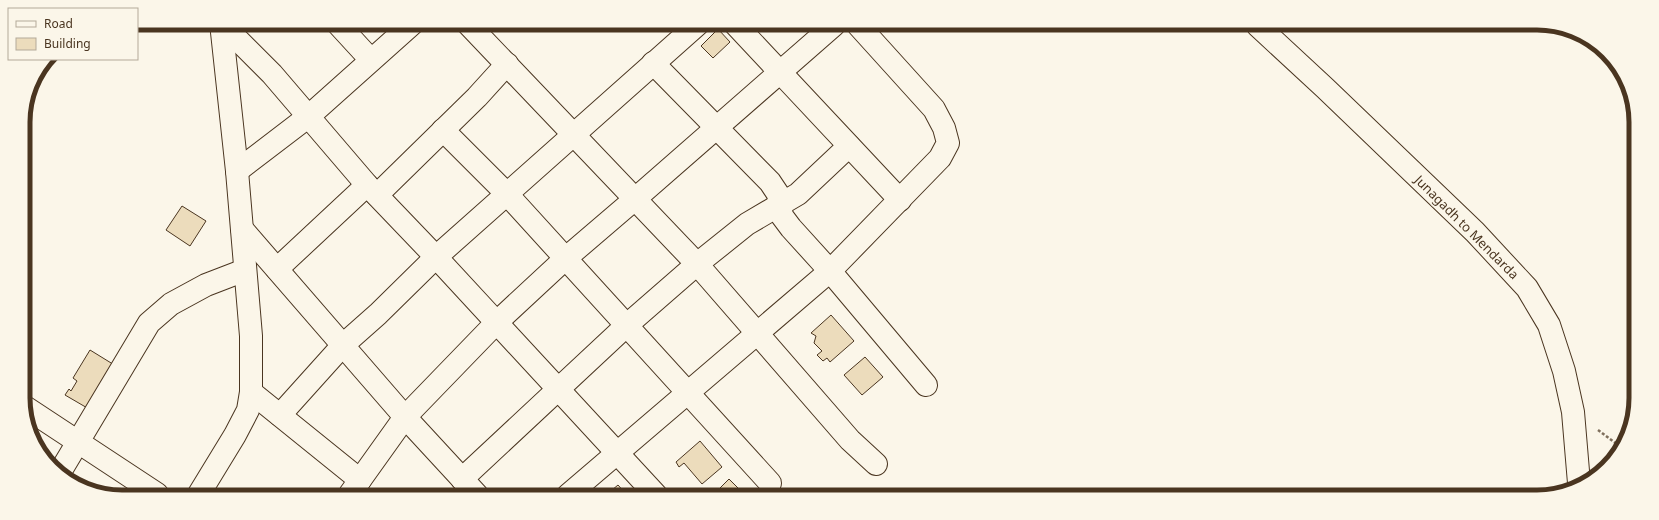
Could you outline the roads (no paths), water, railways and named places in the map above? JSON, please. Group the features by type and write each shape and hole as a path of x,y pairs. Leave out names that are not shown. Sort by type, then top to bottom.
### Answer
{"street":[{"path":"201,490 235,435 248,410 251,392 251,336 242,229 222,30"},
{"path":"228,30 272,74 372,190 618,452 652,490"},
{"path":"343,30 371,60"},
{"path":"236,171 309,116 405,30"},
{"path":"474,30 697,264 850,440 876,464"},
{"path":"280,415 343,345 378,314 436,257 506,193 691,30"},
{"path":"741,30 900,200"},
{"path":"251,392 280,415 355,487 405,417 496,323 566,258 636,199 828,30"},
{"path":"574,490 830,271 940,158 948,143 944,128 934,109 863,30"},
{"name":"Junagadh to Mendarda","path":"1262,30 1475,232 1527,288 1549,325 1562,365 1573,412 1579,481"},
{"path":"654,63 770,182 778,194 782,216 791,228 830,271 926,386"},
{"path":"277,269 443,130 477,97 507,64"},
{"path":"443,130 506,193 770,483"},
{"path":"462,479 627,325 697,264 747,224 766,212 780,206 798,194 849,146"},
{"path":"242,229 405,417 473,490"},
{"path":"62,468 150,323 171,304 206,285 245,270"},
{"path":"31,411 151,490"}]}
